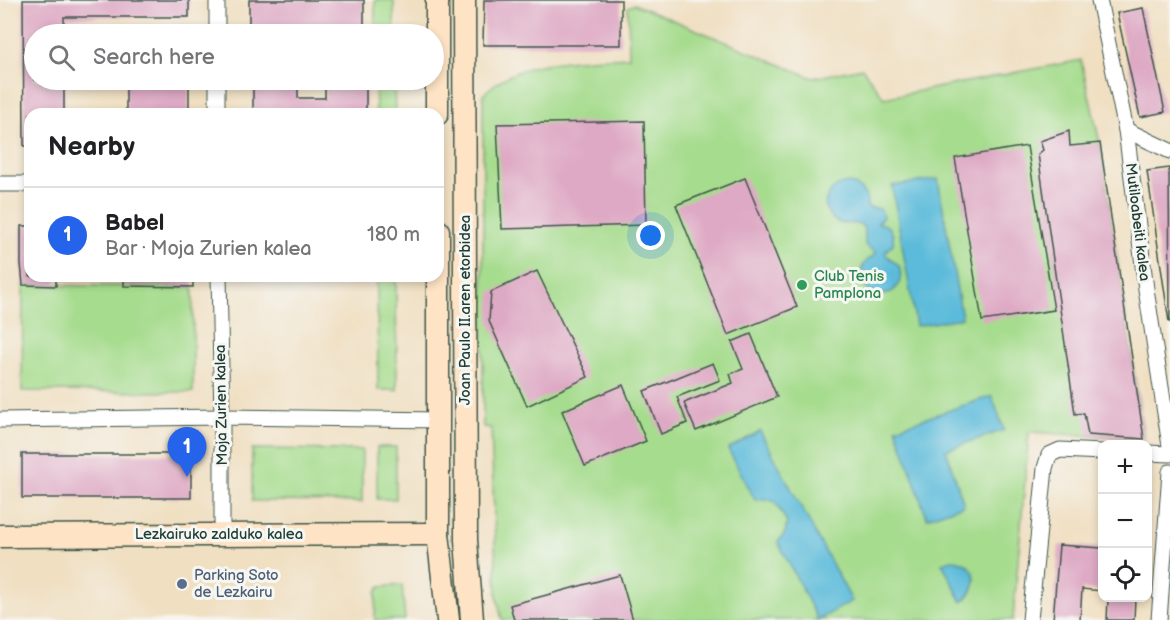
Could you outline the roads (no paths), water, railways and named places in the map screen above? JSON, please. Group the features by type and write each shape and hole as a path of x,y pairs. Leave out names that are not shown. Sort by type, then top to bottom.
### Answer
{"main road":[{"path":"437,0 437,24"},
{"name":"Joan Paulo II.aren etorbidea","path":"464,0 466,540 472,620"},
{"path":"437,90 437,108"},
{"name":"Joan Paulo II.aren etorbidea","path":"438,282 438,534 448,620"},
{"name":"Lezkairuko zalduko kalea","path":"0,536 438,534"}],"street":[{"path":"217,0 217,24"},
{"name":"Mutiloabeiti kalea","path":"1099,0 1126,130 1146,289 1170,446"},
{"path":"217,90 217,108"},
{"path":"1126,130 1170,151"},
{"path":"0,184 24,184"},
{"name":"Moja Zurien kalea","path":"219,282 222,534"},
{"path":"0,420 222,417 439,420"},
{"path":"1030,620 1045,468 1049,455 1060,450 1098,452"},
{"path":"1152,453 1170,454"},
{"path":"1159,620 1170,472"}],"water":[{"path":"938,179 962,318 916,326 892,186"},
{"path":"849,183 863,192 867,207 880,209 883,217 878,223 889,227 893,236 893,244 886,251 886,255 899,266 900,279 895,289 886,294 873,294 862,280 863,267 876,253 865,245 865,232 862,225 839,223 827,211 828,194 837,186"},
{"path":"992,396 1004,430 946,450 964,505 927,518 896,428"},
{"path":"760,431 852,601 818,620 778,542 785,533 787,522 775,502 766,499 755,500 728,449"},
{"path":"952,560 968,565 975,576 973,589 962,602 942,563"}],"place":[{"name":"Club Tenis Pamplona","path":"802,285"},
{"name":"Babel","path":"187,477"},
{"name":"Parking Soto de Lezkairu","path":"182,584"}]}
